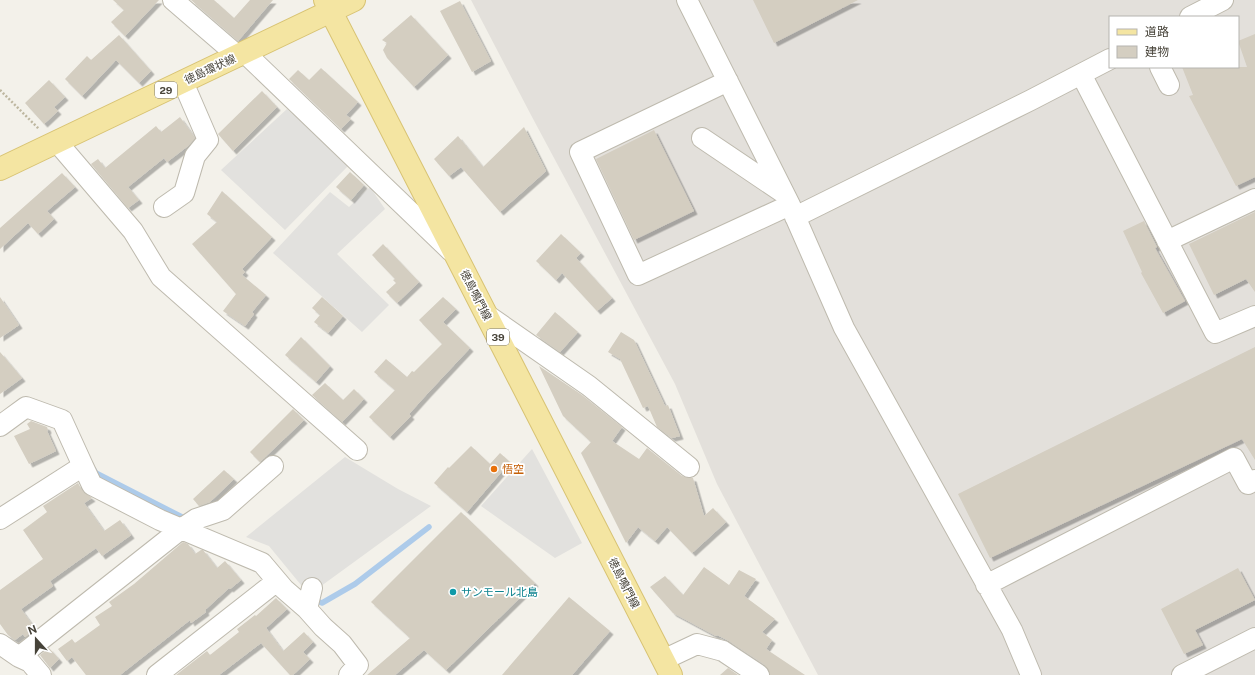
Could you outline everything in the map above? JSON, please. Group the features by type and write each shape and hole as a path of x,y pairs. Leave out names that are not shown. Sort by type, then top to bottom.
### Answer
{"main road":[{"name":"徳島環状線","path":"0,169 242,54 328,6 354,0"},
{"name":"徳島鳴門線","path":"328,6 667,667"}],"street":[{"path":"173,0 242,54 457,256"},
{"path":"687,0 790,205 844,328 1012,630 1031,675"},
{"path":"1192,16 1223,0"},
{"path":"728,81 580,152 638,275 1081,74 1109,60"},
{"path":"1160,68 1169,85"},
{"path":"1081,74 1215,333 1255,316"},
{"path":"164,207 184,193 195,156 208,140 183,82"},
{"path":"702,138 790,205"},
{"path":"55,143 133,231 161,277 357,450"},
{"path":"1167,241 1255,198"},
{"path":"487,315 589,386 689,467"},
{"path":"4,424 26,407 62,420 92,485 123,491 160,520 188,524 262,563 277,581 307,608 323,627 342,644 358,665 349,675"},
{"path":"986,585 1234,458 1248,484 1255,480"},
{"path":"0,519 83,466"},
{"path":"19,657 188,524 223,510 273,466"},
{"path":"157,675 277,581"},
{"path":"307,608 312,588"},
{"path":"1182,675 1255,638"},
{"path":"0,644 19,657 30,662 41,675"},
{"path":"667,667 697,644 723,651 759,675"}],"path":[{"path":"0,90 55,143"}],"shaded area":[{"path":"471,0 1255,0 1255,675 818,675 717,484 675,384"},
{"path":"287,109 349,165 285,230 221,170"},
{"path":"370,187 385,209 337,254 389,305 362,332 273,253 330,192 349,207"},
{"path":"532,449 582,543 555,558 481,506"},
{"path":"345,457 398,489 431,506 317,589 301,585 269,546 246,537"}],"building":[{"path":"113,0 159,0 125,36 111,22 124,10"},
{"path":"191,0 214,0 234,18 250,0 273,0 238,41"},
{"path":"753,0 858,0 774,43"},
{"path":"460,1 491,61 472,72 440,11"},
{"path":"411,15 448,55 414,87 387,58 383,50 387,43 382,40"},
{"path":"1255,34 1255,177 1236,186 1189,96 1193,95 1182,68 1247,67 1239,41"},
{"path":"119,35 151,71 139,83 116,60 82,96 65,79 87,56 91,60"},
{"path":"321,68 358,102 346,115 351,119 341,129 289,79 298,70 309,80"},
{"path":"49,80 65,97 54,107 58,111 44,124 25,103"},
{"path":"262,91 277,107 233,151 218,134"},
{"path":"180,117 195,138 188,146 167,162 164,158 128,187 139,200 128,208 91,164 98,159 105,168 156,126 161,132"},
{"path":"524,127 546,171 500,212 461,167 449,176 434,159 458,136 483,167"},
{"path":"654,130 694,211 634,240 596,159"},
{"path":"350,172 364,185 351,200 336,187"},
{"path":"62,173 75,187 47,211 54,219 38,234 28,223 0,249 0,228"},
{"path":"222,191 272,237 242,269 245,272 242,275 266,295 252,312 254,314 245,326 223,311 236,294 192,244 217,222 207,214"},
{"path":"1255,212 1255,292 1246,279 1214,295 1189,244"},
{"path":"1144,221 1157,247 1155,248 1185,301 1163,313 1141,273 1142,272 1123,231"},
{"path":"561,234 581,253 576,258 612,298 597,311 562,273 556,280 536,261"},
{"path":"383,244 419,282 397,303 386,292 396,283 393,280 395,279 372,255"},
{"path":"0,297 19,325 0,338"},
{"path":"322,297 343,316 328,333 314,322 320,315 312,308"},
{"path":"443,297 456,309 443,322 470,348 409,414 411,416 390,437 369,417 395,390 374,372 386,359 407,377 442,344 419,320"},
{"path":"555,312 578,332 560,352 536,335"},
{"path":"621,332 634,340 665,406 668,405 680,436 672,438 657,427 648,406 643,408 620,359 608,352"},
{"path":"301,337 330,366 316,382 285,355"},
{"path":"1255,347 1255,460 1242,439 990,558 958,494"},
{"path":"0,352 22,378 0,394"},
{"path":"539,366 582,395 622,427 612,441 639,459 647,448 682,476 693,478 704,516 713,508 726,522 692,553 667,527 655,541 638,527 626,543 581,453 591,442 563,416"},
{"path":"325,383 343,400 354,389 364,399 342,422 312,395"},
{"path":"293,409 304,420 260,462 250,452"},
{"path":"31,421 47,427 47,431 56,451 29,464 14,436 30,429 27,424"},
{"path":"471,446 490,464 500,453 510,462 467,512 434,483 448,467 449,468"},
{"path":"224,470 234,479 210,502 199,506 193,499"},
{"path":"78,483 82,490 92,498 84,503 104,531 120,520 131,535 102,556 96,548 50,581 53,586 21,609 34,627 31,628 33,631 25,637 23,634 15,640 8,635 0,624 0,590 43,559 23,530 47,512 43,506"},
{"name":"サンモール北島","path":"461,512 535,583 446,670 424,650 395,675 367,675 410,638 371,602"},
{"path":"183,542 188,544 195,554 203,550 217,568 225,561 241,580 230,589 229,588 205,610 206,612 191,623 190,620 120,675 86,675 72,657 67,661 58,649 72,639 75,643 100,625 95,617 112,606 109,602 134,584"},
{"path":"704,567 729,585 739,570 756,579 744,596 775,619 762,632 772,640 766,649 805,675 770,675 765,665 729,641 717,635 716,636 673,613 650,587 665,576 683,595"},
{"path":"1238,568 1255,600 1195,630 1203,645 1184,654 1161,609"},
{"path":"569,597 610,631 572,675 502,675"},
{"path":"276,598 287,609 266,628 283,651 304,632 313,642 303,652 310,659 293,675 290,675 261,643 219,675 176,675 207,651 210,655 239,632 237,629 255,615 256,616"},
{"path":"49,648 59,659 50,668 40,655"},
{"path":"728,668 738,675 720,675"}],"waterway":[{"path":"94,470 96,473 188,520"},
{"path":"312,599 322,603 355,584 429,527"}],"place":[{"name":"悟空","path":"494,469"},
{"name":"サンモール北島","path":"453,592"}]}
